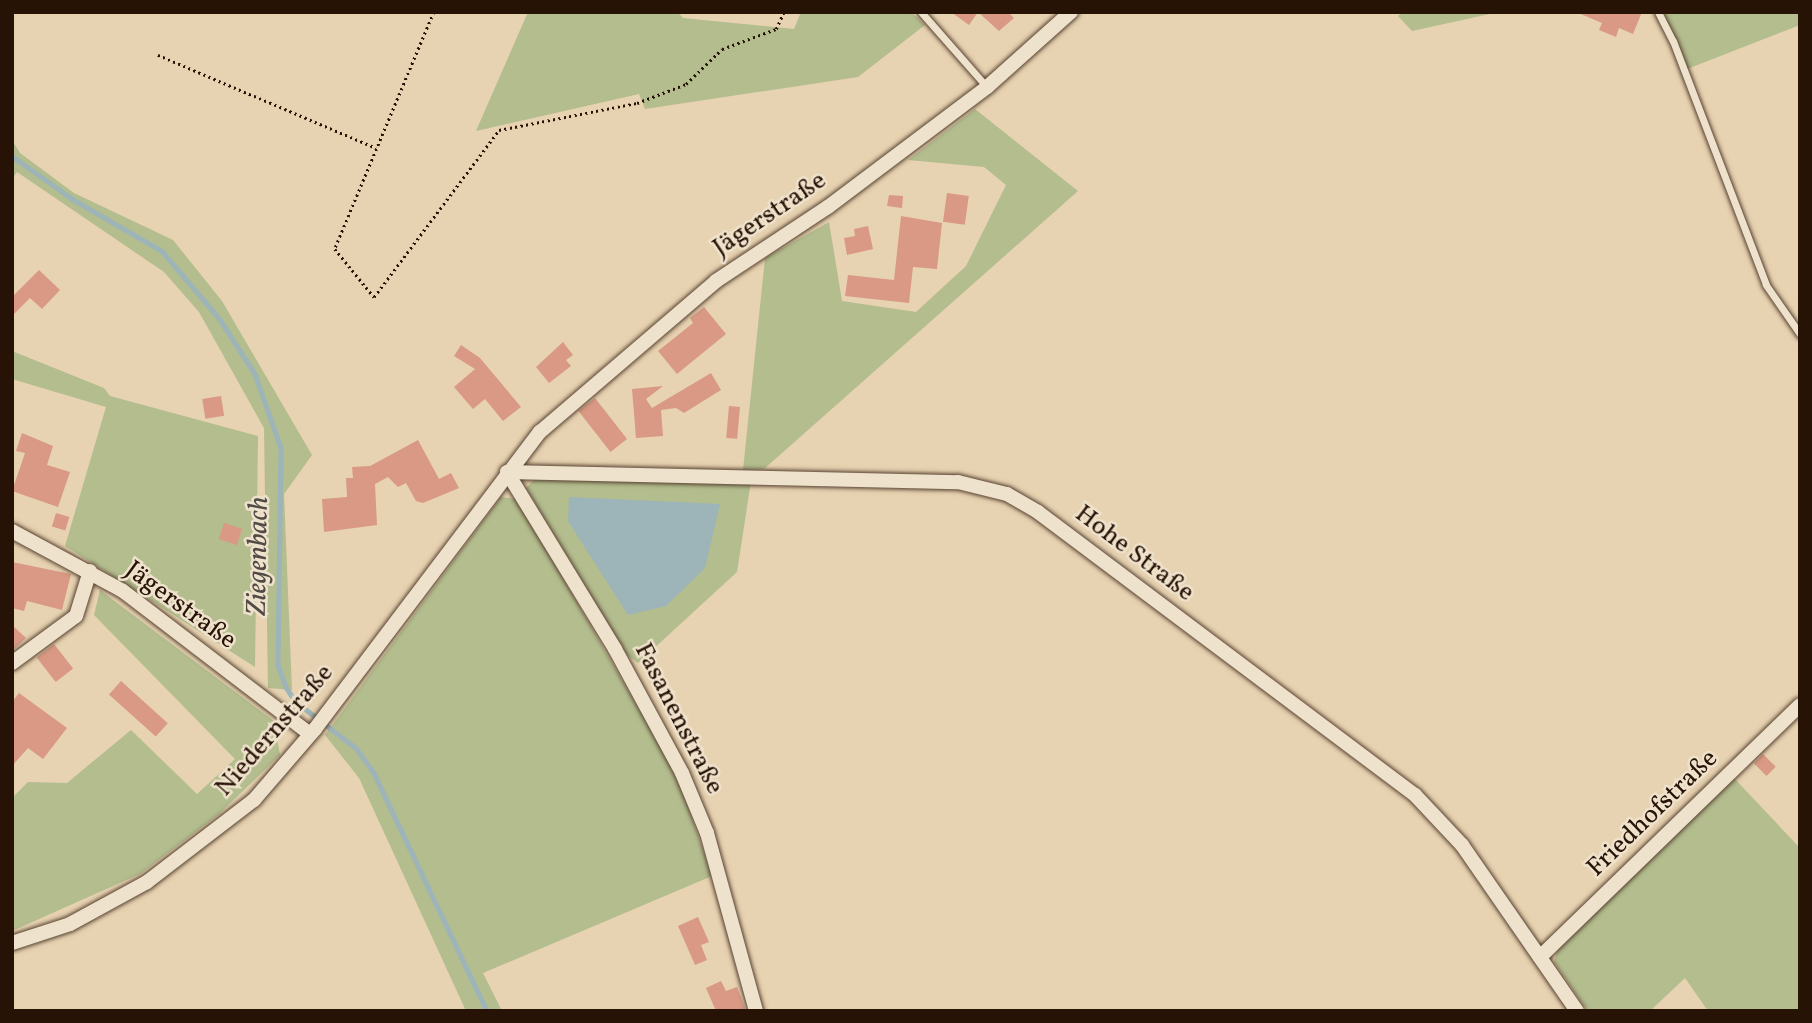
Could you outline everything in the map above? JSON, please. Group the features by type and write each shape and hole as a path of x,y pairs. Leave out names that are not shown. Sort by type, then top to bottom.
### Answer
{"street":[{"name":"Jägerstraße","path":"507,472 561,413 716,281 828,207 987,87 1071,12"},
{"name":"Niedernstraße","path":"12,943 70,924 194,850 254,800 313,732 507,472"},
{"name":"Hohe Straße","path":"507,472 958,482 1007,494 1038,512 1415,795 1462,845 1577,1011"},
{"name":"Fasanenstraße","path":"507,472 615,649 682,773 707,833 756,1011"},
{"name":"Jägerstraße","path":"12,531 123,591 313,732"},
{"path":"12,663 76,616 90,571"},
{"name":"Friedhofstraße","path":"1540,957 1800,705"}],"lane":[{"path":"922,12 987,87"},
{"path":"1658,12 1673,41 1766,285 1800,334"}],"path":[{"path":"434,12 335,249 374,297 499,130 637,103 686,84 722,49 776,29 784,12"},
{"path":"158,55 376,148"}],"green space":[{"path":"528,12 678,12 683,18 794,29 801,12 911,12 925,25 858,77 645,109 639,94 476,131"},
{"path":"1403,12 1499,12 1412,31 1398,16"},
{"path":"1800,12 1800,25 1687,69 1664,14"},
{"path":"975,109 1078,191 764,469 743,470 765,258 829,222 842,301 916,312 966,266 1006,185 984,167 908,160"},
{"path":"12,140 20,153 74,193 173,240 222,301 312,455 284,494 292,690 268,688 264,428 199,312 164,272 17,172 12,179"},
{"path":"12,351 104,388 110,396 258,436 255,667 65,546 106,407 12,379"},
{"path":"536,478 751,481 737,572 638,663 627,655 526,488"},
{"path":"501,497 517,499 677,775 712,876 483,973 502,1011 466,1011 359,778 325,735"},
{"path":"100,590 274,721 280,755 218,815 140,874 12,931 12,798 28,782 67,783 131,730 197,794 235,759 94,615"},
{"path":"1733,777 1800,848 1800,1011 1708,1011 1685,978 1650,1011 1588,1011 1554,962 1558,948"}],"water":[{"path":"569,497 720,504 705,568 666,606 628,615 568,521"}],"building":[{"path":"951,12 978,12 969,25"},
{"path":"978,12 1008,12 1014,18 999,31"},
{"path":"1576,12 1642,12 1633,34 1619,28 1616,37 1599,30 1602,23"},
{"path":"947,193 969,196 965,225 943,222"},
{"path":"889,195 903,196 902,208 887,206"},
{"path":"901,216 942,223 937,269 913,267 909,303 845,296 848,275 894,280"},
{"path":"868,226 873,249 847,255 844,238 855,236 854,229"},
{"path":"39,270 60,290 42,309 30,298 12,316 12,297"},
{"path":"704,307 726,334 677,374 658,351 693,323 690,318"},
{"path":"563,342 573,355 566,360 571,366 549,383 536,367"},
{"path":"461,345 480,358 521,407 503,421 485,399 473,409 454,387 475,369 454,356"},
{"path":"711,373 721,390 684,413 676,408 661,410 663,436 636,438 632,389 663,386 646,399 652,408"},
{"path":"221,396 224,416 205,419 202,399"},
{"path":"595,398 627,439 610,452 578,411"},
{"path":"729,406 740,407 737,439 726,438"},
{"path":"22,433 53,446 47,465 70,472 58,507 12,491 25,453 16,451"},
{"path":"418,440 439,479 451,473 459,488 423,503 416,501 406,483 398,487 388,477 375,484 377,525 324,532 322,499 347,497 346,478 353,478 352,467 370,466"},
{"path":"56,513 69,517 65,530 52,526"},
{"path":"224,523 242,529 237,545 219,539"},
{"path":"12,562 71,574 62,610 27,601 24,611 12,608"},
{"path":"12,625 26,638 12,651"},
{"path":"54,644 73,668 56,682 37,658"},
{"path":"121,681 168,723 156,737 109,694"},
{"path":"19,693 67,728 43,759 28,748 12,766 12,702"},
{"path":"1763,754 1776,767 1767,776 1754,763"},
{"path":"698,917 709,942 701,945 707,960 695,965 678,926"},
{"path":"721,981 726,991 737,987 746,1011 716,1011 706,988"}],"waterway":[{"name":"Ziegenbach","path":"12,156 74,200 162,251 219,318 255,374 281,448 278,665 286,687 295,701 356,748 374,773 487,1011"}]}
